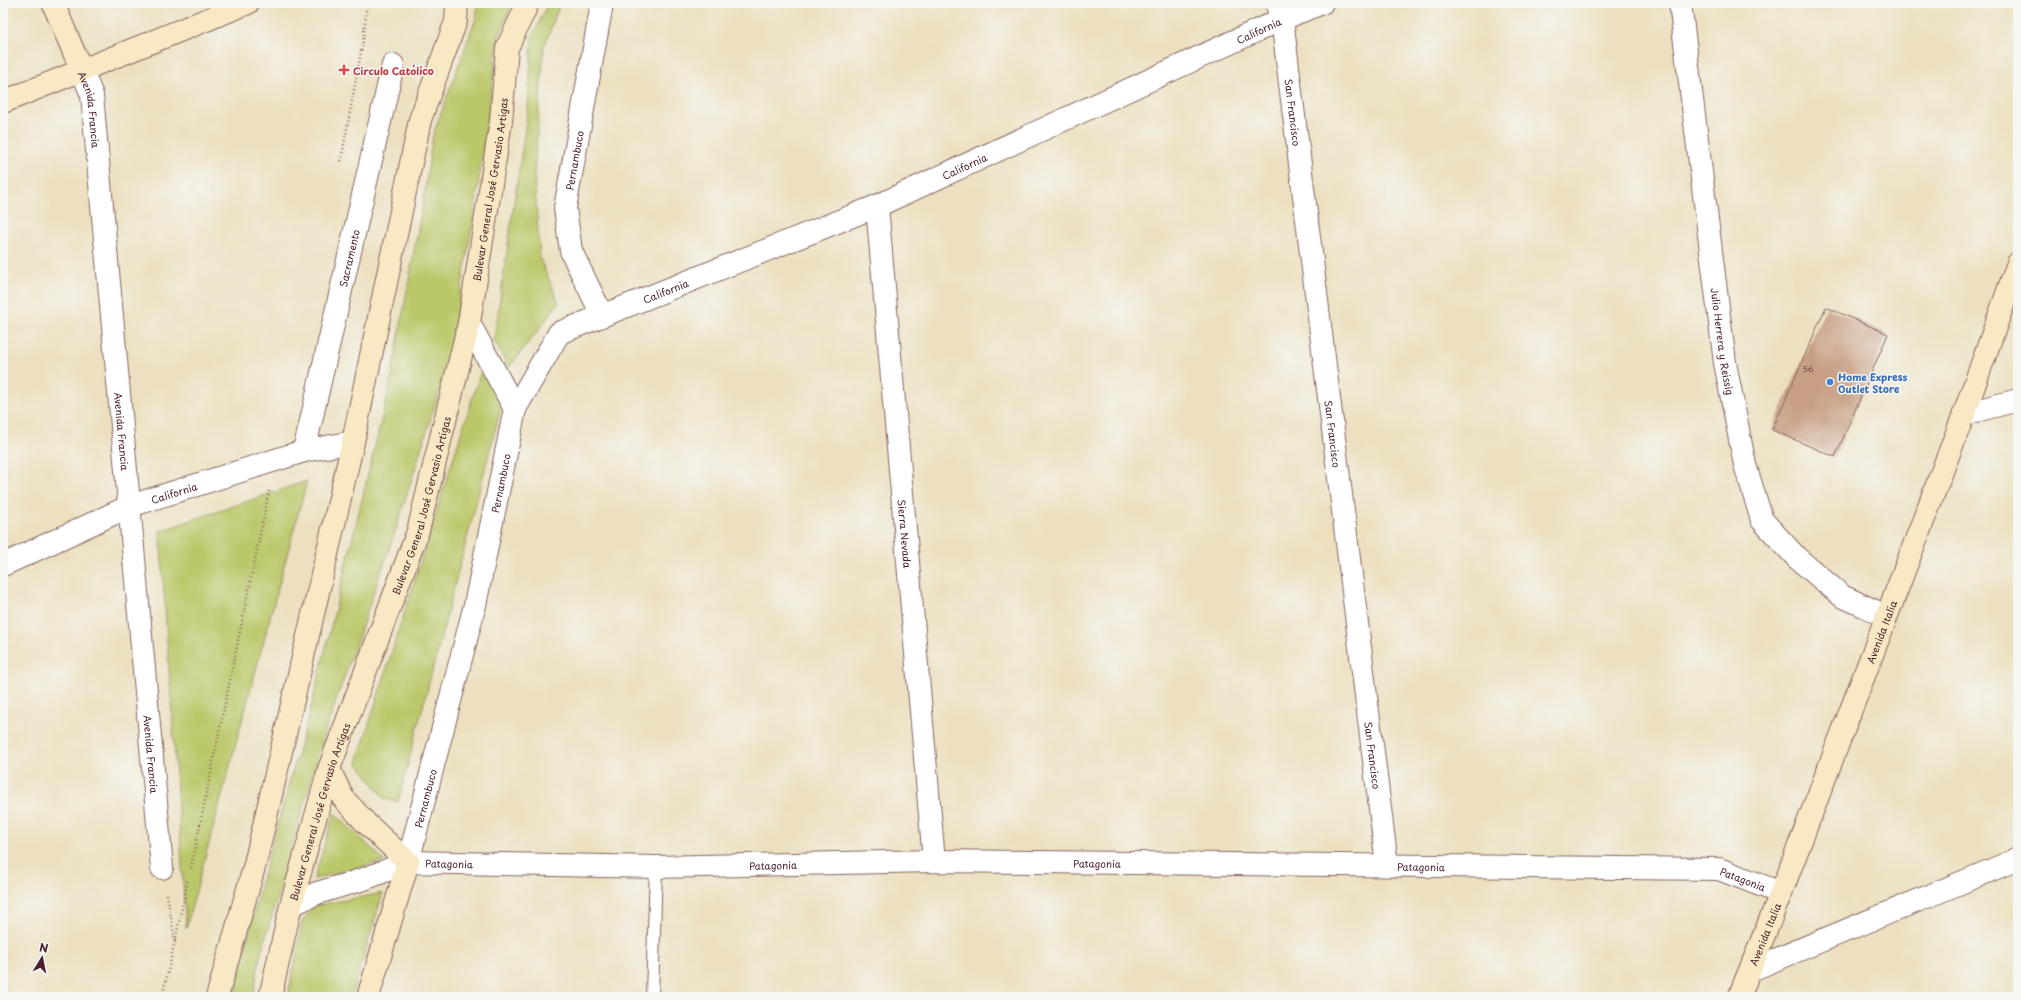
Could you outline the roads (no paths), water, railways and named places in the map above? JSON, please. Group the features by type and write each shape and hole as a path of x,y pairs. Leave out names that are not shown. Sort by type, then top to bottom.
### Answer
{"main road":[{"name":"Avenida Francia","path":"53,3 81,69"},
{"path":"3,102 81,69 248,3"},
{"path":"217,997 255,864 353,442 420,120 456,21 457,3"},
{"name":"Bulevar General José Gervasio Artigas","path":"270,997 291,905 329,769 418,531 469,323 501,121 507,48 528,3"},
{"name":"Avenida Italia","path":"1739,997 1782,893 1964,414 2018,263"},
{"path":"329,769 343,798 366,823 408,862"},
{"name":"Pernambuco","path":"368,997 408,862"}],"street":[{"name":"California","path":"602,315 877,206 1279,11 1322,3"},
{"name":"Julio Herrera y Reissig","path":"1680,3 1725,363 1745,465 1762,520 1797,558 1842,596 1886,616"},
{"name":"Pernambuco","path":"408,862 475,605 515,409 559,333 602,315 571,251 565,208 602,4"},
{"name":"San Francisco","path":"1279,11 1386,865"},
{"name":"Sacramento","path":"304,451 393,65"},
{"name":"Avenida Francia","path":"81,69 92,95 162,868"},
{"name":"Sierra Nevada","path":"877,206 934,861"},
{"path":"469,323 515,409"},
{"path":"1964,414 2018,400"},
{"name":"California","path":"3,564 130,506 304,451 353,442"},
{"path":"1751,970 2018,859"},
{"name":"Patagonia","path":"291,905 317,893 364,879 408,862 656,867 934,861 1720,869 1782,893"}],"lane":[{"path":"652,997 656,867"}],"place":[{"name":"Circulo Católico","path":"344,70"},
{"name":"Home Express Outlet Store","path":"1830,382"}]}
